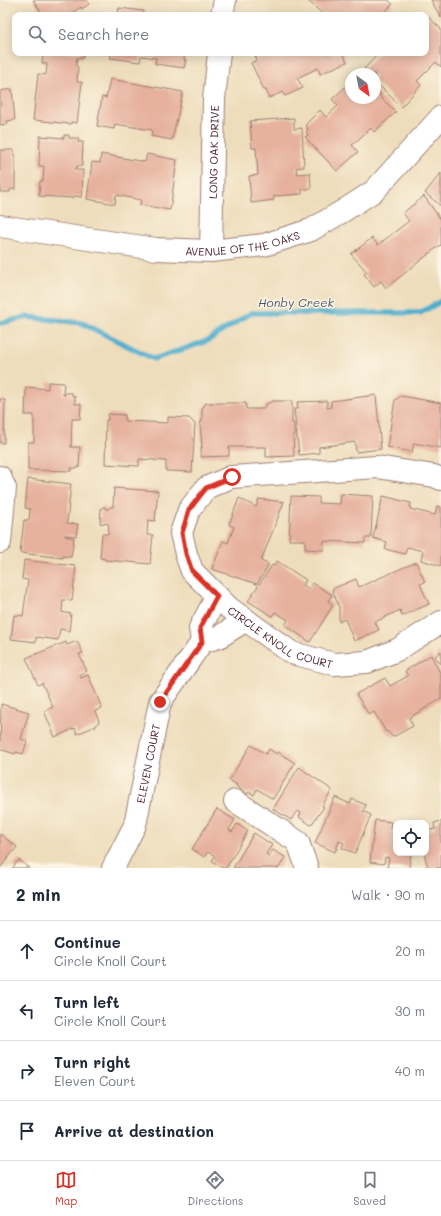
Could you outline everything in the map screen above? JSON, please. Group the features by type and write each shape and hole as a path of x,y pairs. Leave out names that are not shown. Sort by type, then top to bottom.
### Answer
{"street":[{"path":"222,12 224,0"},
{"name":"LONG OAK DRIVE","path":"211,251 214,99 219,56"},
{"name":"AVENUE OF THE OAKS","path":"0,226 156,249 211,251 264,245 311,230 374,191 441,117"},
{"name":"CIRCLE KNOLL COURT","path":"441,479 434,476 377,467 232,477 206,488 189,510 182,533 186,554 192,571 229,608 292,653 334,664 367,662 397,650 441,622"},
{"path":"0,477 5,488 0,542"},
{"path":"217,596 200,628 202,642 219,637 246,620"},
{"name":"ELEVEN COURT","path":"113,868 135,825 160,702 202,642"},
{"path":"235,801 298,842 307,868"}],"building":[{"path":"33,0 87,0 89,4 82,9 81,7 74,12 41,12"},
{"path":"307,0 388,0 393,4 384,12 321,12"},
{"path":"431,0 441,0 441,18"},
{"path":"119,8 144,11 144,12 118,12"},
{"path":"429,18 441,29 441,67 436,62 417,81 421,85 401,107 381,87 381,68 365,68 376,56 429,56"},
{"path":"43,56 83,56 83,58 77,58 76,66 78,67 77,82 82,82 77,123 71,122 71,124 33,120 38,74 46,75 47,64 42,63"},
{"path":"110,56 141,56 140,62 110,58"},
{"path":"141,56 185,56 184,60 186,60 184,68 155,64 156,58"},
{"path":"255,56 344,56 347,62 320,74 318,68 297,78 303,88 285,96 283,92 269,98 251,63 257,60"},
{"path":"110,79 183,92 172,140 151,136 152,130 115,124 114,129 97,126 102,97 106,98"},
{"path":"345,87 345,104 381,104 381,98 396,112 374,132 371,128 352,145 358,152 337,171 305,137 308,135 306,132 308,130 306,124 320,110 326,117 338,106 332,99"},
{"path":"12,89 15,120 7,121 8,124 0,125 0,91"},
{"path":"294,118 294,129 302,128 304,167 296,168 297,174 310,173 311,189 302,189 302,194 274,196 274,200 251,203 249,176 258,175 256,148 252,148 250,121"},
{"path":"64,135 69,135 69,138 79,138 78,142 83,142 82,166 77,166 77,168 75,168 75,170 83,170 82,197 73,196 73,198 39,196 40,181 43,181 44,166 39,166 40,136 64,138"},
{"path":"0,150 14,150 15,189 10,189 10,192 0,192"},
{"path":"101,154 145,162 147,154 177,160 170,210 140,205 141,200 116,195 115,204 87,199 92,162 100,163"},
{"path":"441,173 441,206 425,193"},
{"path":"424,196 441,220 441,246 440,245 386,288 381,281 374,287 364,274 367,272 351,254 372,238 378,245 409,221 403,213"},
{"path":"48,382 64,383 63,395 65,395 65,393 72,393 72,396 75,396 75,404 81,404 80,419 72,419 71,447 80,447 79,468 71,468 71,471 28,470 28,442 34,442 34,415 25,415 26,387 48,389"},
{"path":"376,395 381,449 356,452 355,442 319,447 319,453 299,455 294,409 298,409 297,402 327,401 327,408 331,407 331,401"},
{"path":"401,396 441,403 441,448 414,443 412,452 387,447 395,400"},
{"path":"0,399 5,400 4,443 0,443"},
{"path":"273,401 292,401 294,456 266,457 266,447 229,447 229,456 201,457 201,447 202,448 200,422 202,422 202,409 206,403 246,403 246,409 263,409 266,404"},
{"path":"108,414 125,415 125,421 168,423 168,417 189,418 195,424 192,472 166,471 166,461 139,459 139,466 105,464 106,420 108,420"},
{"path":"28,479 71,484 67,523 78,524 76,536 65,535 74,538 71,557 63,556 63,558 20,553 24,520 29,520 30,509 25,508"},
{"path":"114,488 158,491 155,521 148,520 147,535 153,535 150,564 105,560 100,558 102,534 108,534 109,524 100,523 101,509 105,507 107,510 110,507 113,507"},
{"path":"341,494 373,496 371,538 365,538 365,543 324,541 324,550 305,549 305,540 289,540 291,496 319,497 319,503 340,504"},
{"path":"383,496 411,503 410,509 435,515 437,506 441,507 441,566 421,560 423,551 407,547 405,554 385,549 387,542 373,538"},
{"path":"239,498 256,507 259,499 284,502 261,561 268,564 268,566 257,584 212,569 223,541 228,543 234,527 229,525"},
{"path":"24,560 76,566 72,601 63,600 62,612 71,614 69,631 60,629 58,640 36,637 36,642 11,639 14,615 23,616 28,580 22,579"},
{"path":"277,561 306,580 303,585 309,589 313,583 332,595 328,601 333,605 310,642 285,625 288,620 275,612 272,616 248,601 272,565 274,566"},
{"path":"416,562 425,582 420,584 429,604 402,616 400,610 375,622 379,630 354,641 345,619 339,622 339,607 332,589 356,579 359,587"},
{"path":"77,641 83,653 79,654 87,671 80,674 81,678 88,675 102,708 95,711 99,721 96,726 77,734 75,728 55,737 44,711 53,707 42,683 38,685 26,658 66,642 67,645"},
{"path":"441,651 441,665 435,656"},
{"path":"431,655 441,675 441,699 409,718 413,726 393,737 387,731 386,732 374,712 369,715 356,694 385,678 390,686 408,676 405,671"},
{"path":"1,704 29,712 21,739 27,741 23,754 16,752 15,754 0,749"},
{"path":"251,745 266,754 269,749 277,754 278,752 295,763 273,799 257,789 254,795 249,792 247,794 229,780"},
{"path":"299,767 332,790 322,806 324,807 311,825 299,817 301,813 297,811 291,820 273,809"},
{"path":"335,797 350,804 352,799 366,805 363,811 371,815 355,853 342,848 344,843 339,841 335,852 315,843"},
{"path":"217,809 235,820 229,830 232,832 237,824 248,831 226,868 223,868 212,861 215,856 208,852 204,857 192,849"},
{"path":"375,820 391,822 390,828 393,828 393,856 411,856 409,868 387,868 389,858 385,857 384,864 370,862"},
{"path":"441,821 441,868 428,868 425,856 429,856 429,830 435,829 434,823"},
{"path":"254,833 272,845 266,854 269,856 273,850 285,857 279,868 233,868"},
{"path":"0,834 17,847 0,868"},
{"path":"19,860 29,868 12,868"}],"waterway":[{"name":"Honby Creek","path":"0,323 28,317 82,323 154,359 207,341 251,313 420,313 441,301"}],"route":[{"path":"160,702 202,642 200,628 217,596 192,571 186,554 182,533 189,510 206,488 232,477"}]}
